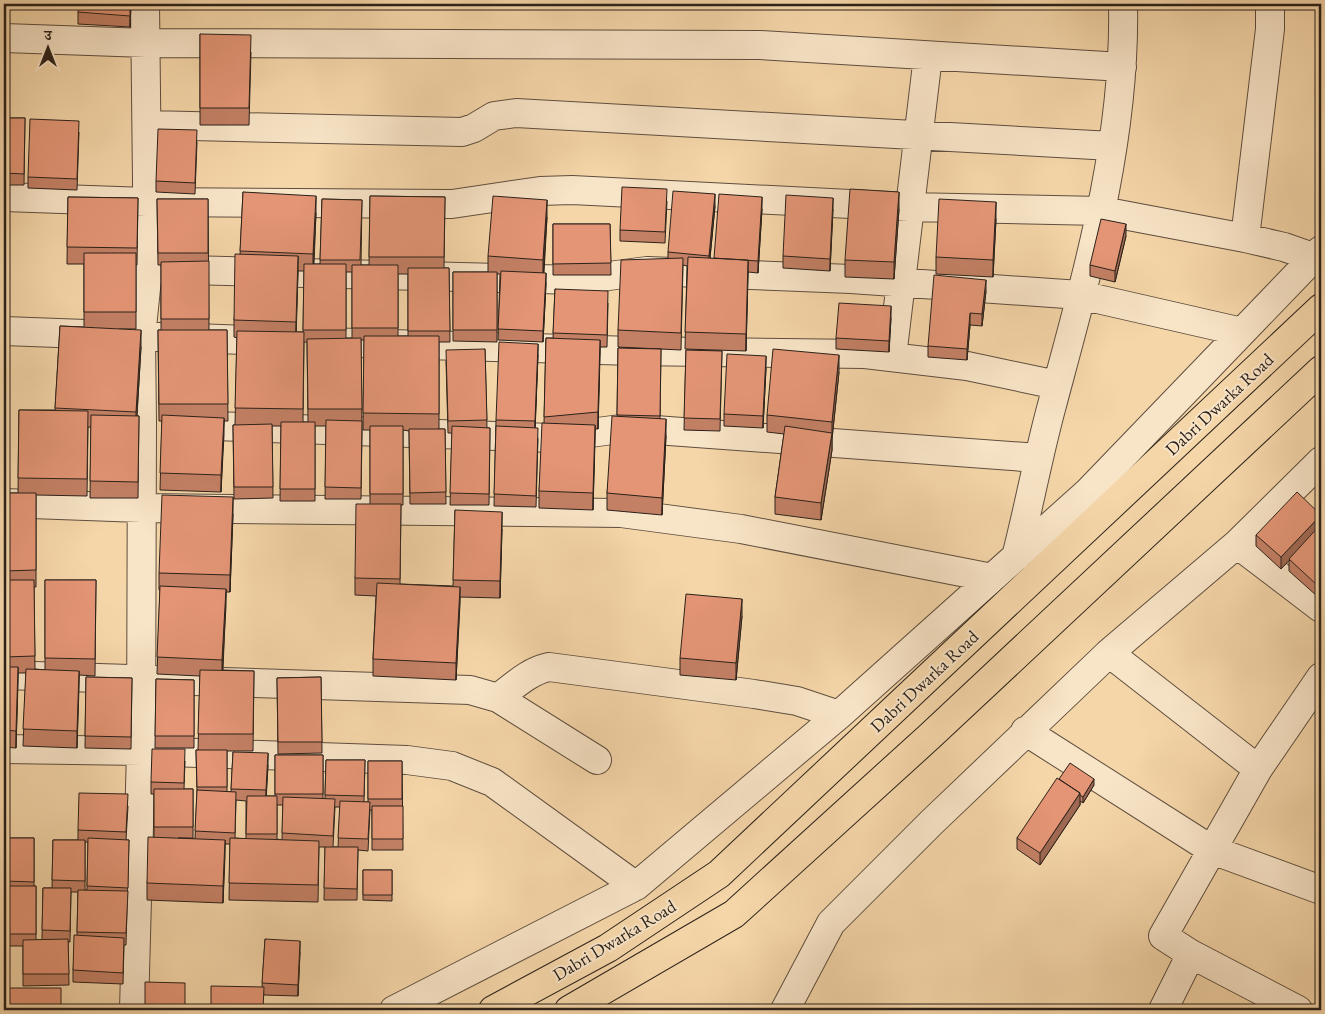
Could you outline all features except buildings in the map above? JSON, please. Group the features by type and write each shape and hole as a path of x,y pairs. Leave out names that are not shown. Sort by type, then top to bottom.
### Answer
{"main road":[{"name":"Dabri Dwarka Road","path":"493,1010 608,948 719,874 1321,308"},
{"path":"569,1010 734,914 930,736 1321,370"}],"street":[{"path":"134,1010 141,751 141,337 148,269 145,4"},
{"path":"1246,238 1270,29 1270,4"},
{"path":"1016,557 1038,458 1102,211 1122,67 1117,5"},
{"path":"4,38 146,43 760,45 1122,67"},
{"path":"892,357 928,56"},
{"path":"147,126 462,132 474,128 494,116 516,112 1112,146"},
{"path":"4,197 148,202 452,204 540,191 572,190 909,207 1102,211 1246,238 1319,255"},
{"path":"394,1010 636,886 839,715 1088,492 1319,255"},
{"path":"148,269 578,280 647,270 900,283 1080,295 1242,332"},
{"path":"4,331 141,337 633,351 865,354 967,366 1057,384"},
{"path":"142,423 552,438 628,428 1038,458"},
{"path":"785,1010 831,923 1025,731 1109,654 1237,544 1321,460"},
{"path":"4,503 141,508 621,513 741,529 992,578"},
{"path":"1237,544 1321,608"},
{"path":"1109,654 1258,769"},
{"path":"498,698 526,676 539,669 549,667 762,695 797,701 839,715"},
{"path":"4,675 141,681 470,690 498,698 597,760"},
{"path":"1298,1010 1191,954 1163,936 1258,769 1321,676"},
{"path":"1025,731 1212,850 1321,890"},
{"path":"4,749 141,751 407,760 452,766 492,782 636,886"},
{"path":"1163,1010 1191,954"}]}
